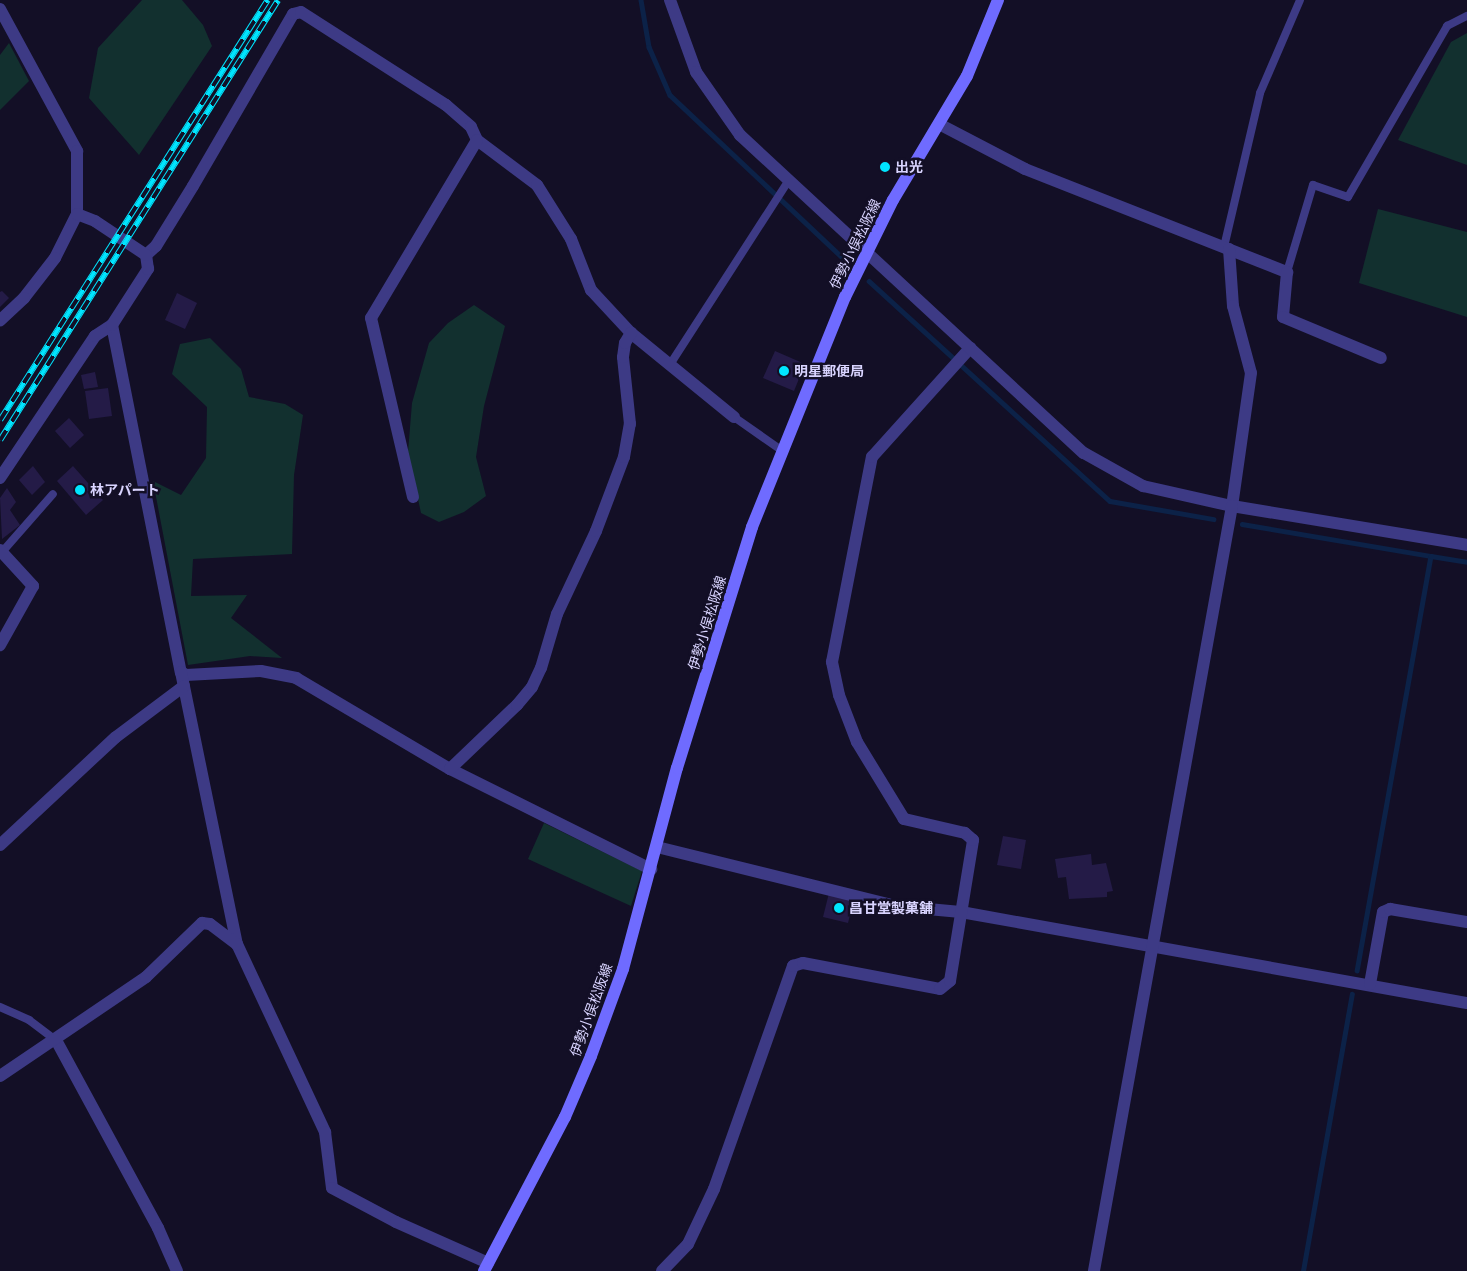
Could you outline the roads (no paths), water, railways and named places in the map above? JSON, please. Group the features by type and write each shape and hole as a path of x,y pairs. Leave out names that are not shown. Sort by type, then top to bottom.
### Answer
{"main road":[{"name":"伊勢小俣松阪線","path":"486,1267 565,1117 591,1056 623,969 677,768 752,527 866,252 976,58 998,0"}],"street":[{"path":"670,0 696,72 713,100 784,188 866,252 967,351 1084,453 1104,467 1143,486 1232,506 1467,545"},
{"path":"0,9 77,151 77,214 55,258 24,298 0,320"},
{"path":"146,255 156,246 171,222 296,12 421,87 470,127 477,140 538,185 571,239 591,290 632,333 672,363 734,417"},
{"path":"939,124 1025,170 1287,272 1283,317 1381,358"},
{"path":"413,497 371,318 477,140"},
{"path":"0,478 95,336 112,325 146,276 148,269 146,255 95,221 77,214"},
{"path":"1094,1271 1232,506 1251,373 1233,306 1226,248"},
{"path":"112,325 180,672 237,944 324,1132 332,1188 486,1267"},
{"path":"450,769 517,705 532,687 541,668 557,614 596,531 624,457 630,424 623,356 625,343 632,333"},
{"path":"662,1271 688,1244 714,1189 793,966 804,963 940,988 950,981 974,840 964,833 904,819 857,742 839,695 832,662 872,457 967,351"},
{"path":"0,645 33,586 1,551"},
{"path":"180,672 186,675 261,671 296,678 450,769 651,869"},
{"path":"0,846 116,738 184,686"},
{"path":"657,847 876,902 961,912 1152,948 1370,984 1467,1003"},
{"path":"1370,984 1384,912 1390,909 1467,922"},
{"path":"0,1076 56,1040 146,977 202,922 210,924 237,944"},
{"path":"56,1040 158,1228 177,1271"}],"lane":[{"path":"1226,248 1260,93 1300,0"},
{"path":"1287,272 1313,185 1348,197 1447,26 1467,16"},
{"path":"672,363 784,188"},
{"path":"734,417 784,452"},
{"path":"1,551 53,494"},
{"path":"0,1008 29,1020 56,1040"}],"waterway":[{"path":"641,0 649,47 670,95 847,262"},
{"path":"869,281 1110,501 1213,519"},
{"path":"1242,524 1431,556 1357,970"},
{"path":"1431,556 1467,562"},
{"path":"1303,1271 1352,994"}],"railway":[{"path":"0,420 268,0"},
{"path":"0,440 278,0"}],"place":[{"name":"出光","path":"885,167"},
{"name":"明星郵便局","path":"784,371"},
{"name":"林アパート","path":"80,490"},
{"name":"昌甘堂製菓舗","path":"839,908"}]}
